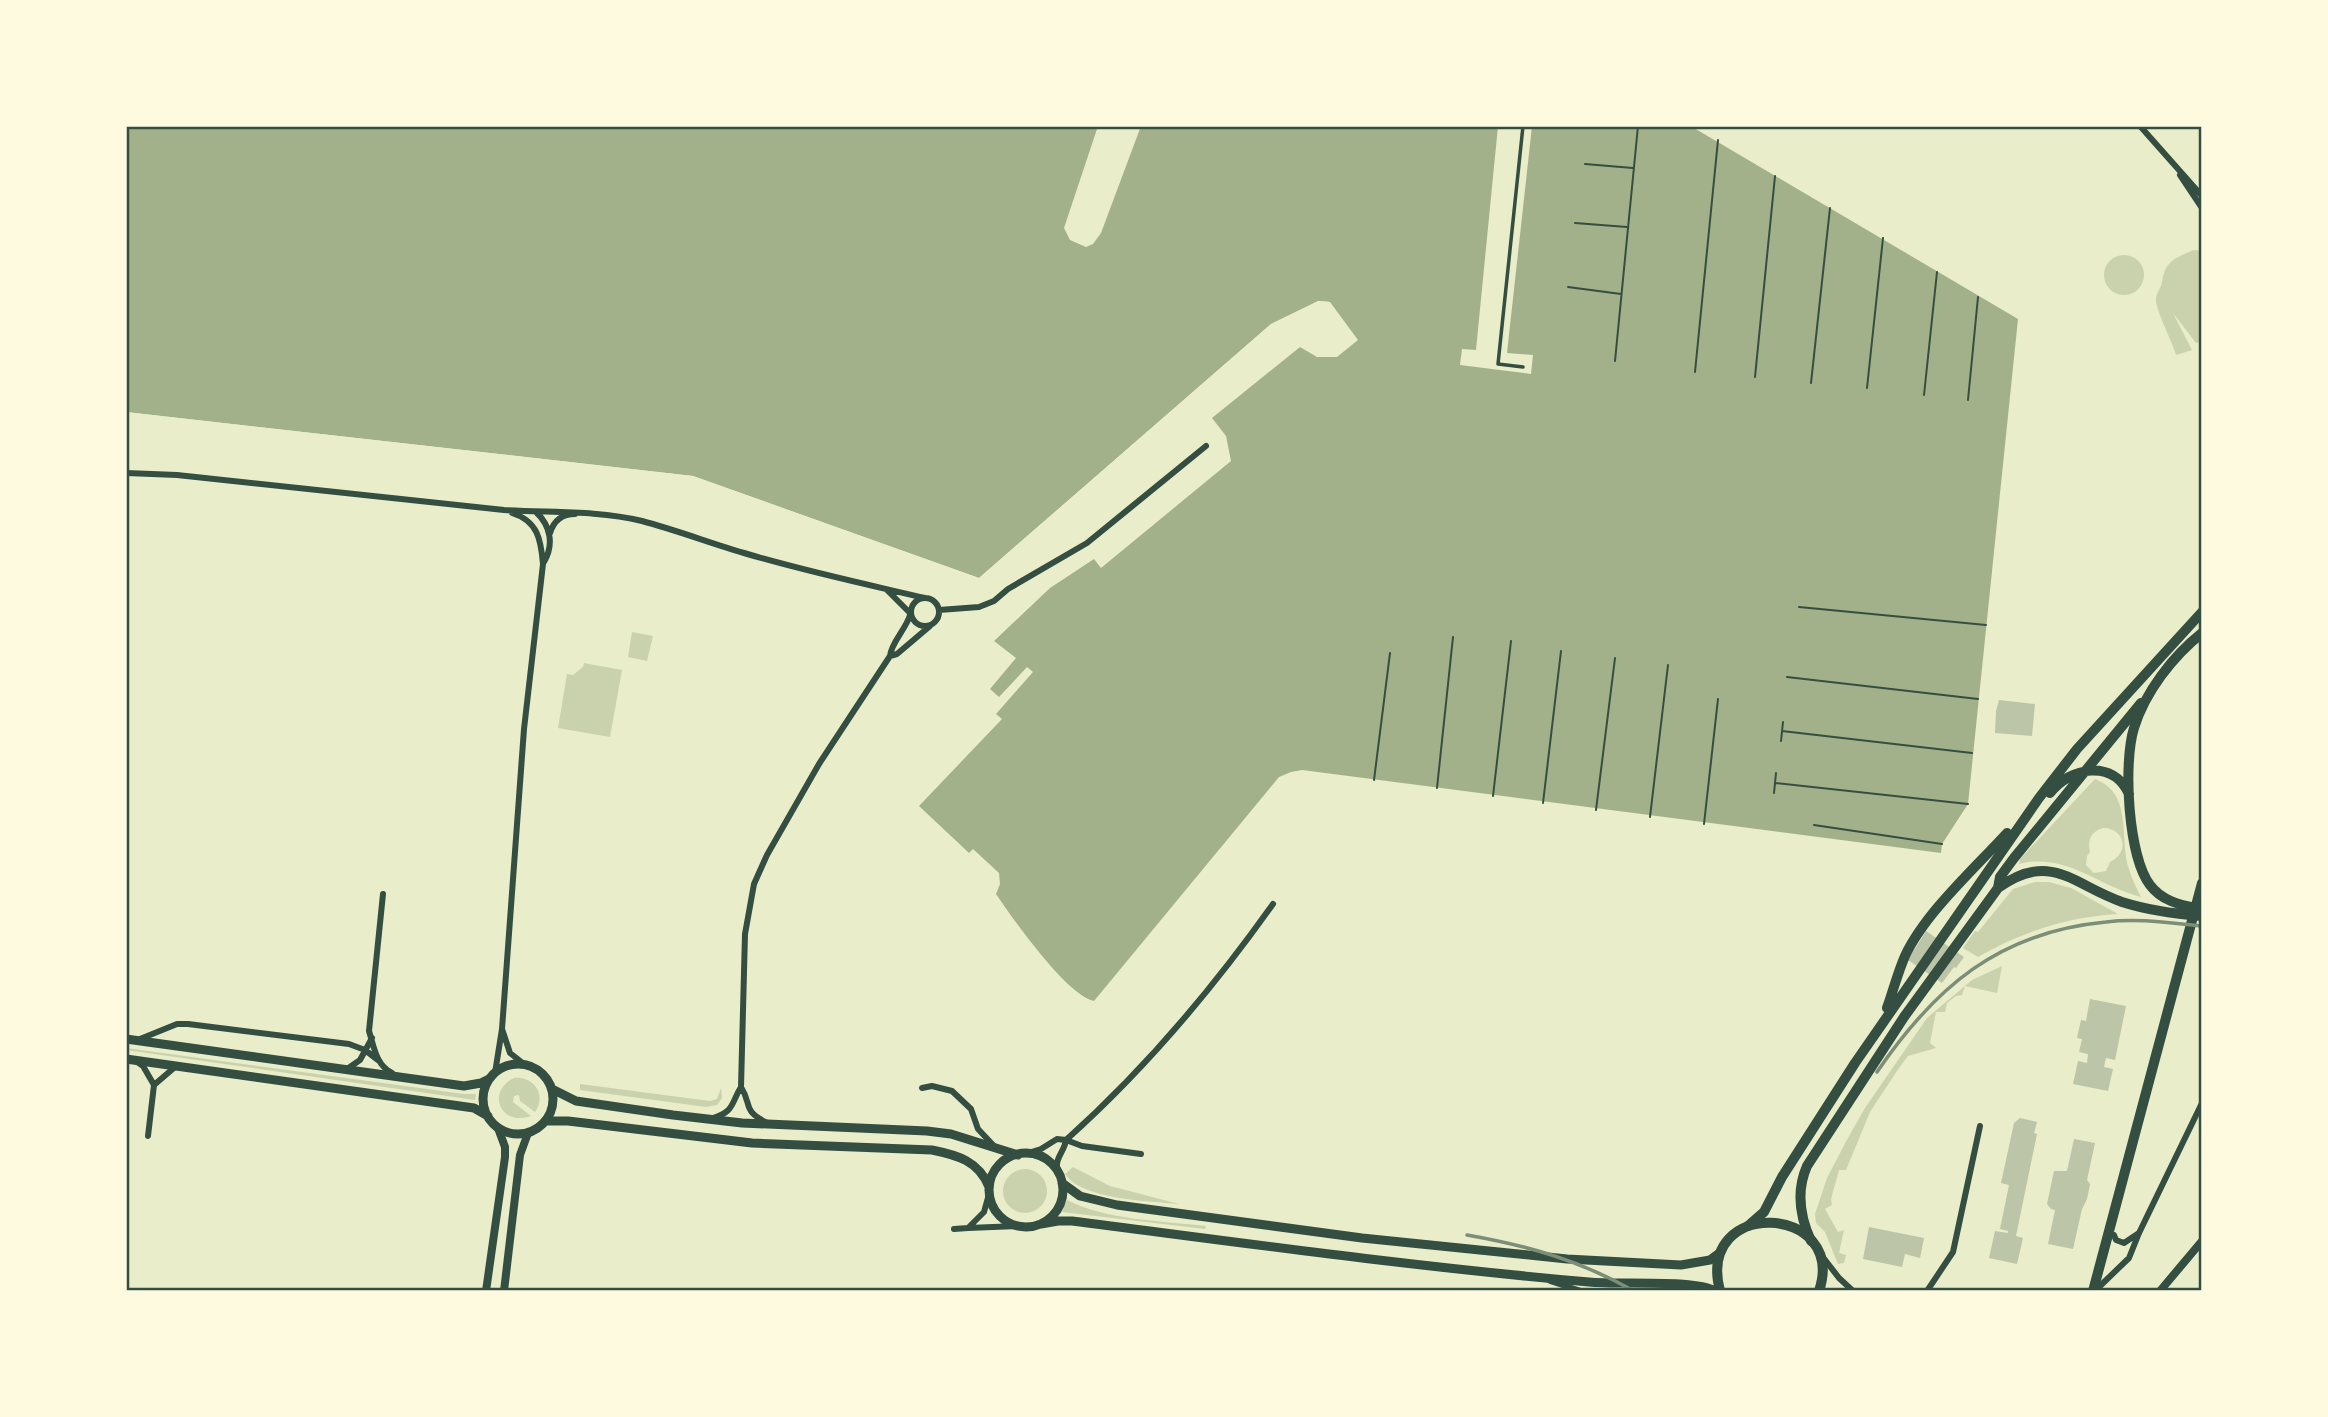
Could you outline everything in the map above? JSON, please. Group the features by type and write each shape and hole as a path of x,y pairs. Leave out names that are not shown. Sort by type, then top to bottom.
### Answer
{"highway":[{"path":"2001,855 2005,845 2077,749 2202,612"},
{"path":"1998,888 2000,877 2183,650 2202,633"},
{"path":"2097,1289 2182,971 2202,908 2184,906 2165,899 2150,886 2138,864 2133,839 2129,764 2133,730 2143,706 2157,684"},
{"path":"1748,1226 1764,1212 1789,1165 1882,1022 1942,936 2055,787 2087,770 2097,769 2116,778 2127,789 2130,803"},
{"path":"1882,1022 1905,955 1942,903 2039,798"},
{"path":"1813,1245 1801,1212 1801,1185 1807,1166 1903,1017 1998,888 2020,874 2048,871 2068,876 2137,906 2202,916"},
{"path":"2097,1289 2114,1235 2202,883"},
{"path":"1942,903 1942,936"}],"main road":[{"path":"126,1039 464,1086 481,1083 509,1065 524,1064 539,1070 549,1082 553,1105 546,1121 528,1133 513,1134 498,1128 488,1116 474,1108 130,1060"},
{"path":"488,1116 484,1093 492,1076"},
{"path":"552,1089 567,1098 591,1104 707,1119 928,1130 1040,1157 1058,1172 1062,1183 1058,1208 1041,1224"},
{"path":"546,1121 568,1121 752,1143 932,1150 959,1156 981,1172 999,1215 1018,1226 1058,1220 1072,1221 1350,1257 1590,1282 1692,1285 1715,1291"},
{"path":"989,1191 998,1166 1021,1154"},
{"path":"1062,1183 1080,1196 1117,1205 1375,1239 1567,1259 1659,1265 1697,1264 1710,1260 1722,1251 1733,1236 1748,1226 1767,1221 1786,1224 1801,1232 1813,1245 1822,1266 1819,1291"},
{"path":"1720,1291 1717,1270 1722,1251"}],"street":[{"path":"2140,126 2202,196"},
{"path":"2178,170 2202,208"},
{"path":"939,610 979,607 994,601 1008,589 1087,543 1206,446"},
{"path":"126,468 142,472 504,510 567,511 641,521 745,554 934,601 939,610 937,619 897,654 890,656"},
{"path":"126,473 142,472"},
{"path":"492,1076 502,1029 524,729 543,564 536,529 519,515 504,510"},
{"path":"536,512 547,524 549,535 547,559 543,564"},
{"path":"549,535 560,517 570,514 594,514"},
{"path":"887,590 916,624 930,626"},
{"path":"707,1119 726,1113 733,1107 741,1087 745,934 754,884 767,855 819,764 890,656 890,649 904,632 915,601 925,598"},
{"path":"378,1060 369,1020 383,894"},
{"path":"1058,1172 1058,1156 1065,1147 1066,1140 1118,1093 1241,948 1273,904"},
{"path":"126,1039 146,1038 177,1024 188,1024 338,1042 365,1050 387,1071 397,1076"},
{"path":"502,1029 510,1053 524,1064"},
{"path":"347,1069 360,1060 372,1038"},
{"path":"130,1060 143,1066 154,1085 148,1136"},
{"path":"154,1085 170,1069 178,1066"},
{"path":"741,1087 745,1091 751,1113 770,1124"},
{"path":"922,1088 942,1087 952,1091 971,1110 978,1129 995,1147"},
{"path":"2097,1289 2129,1258 2138,1233 2202,1103"},
{"path":"1927,1291 1953,1252 1980,1126"},
{"path":"486,1291 505,1157 505,1147 498,1128"},
{"path":"503,1291 520,1155 528,1133"},
{"path":"1021,1154 1058,1139 1082,1146 1141,1154"},
{"path":"968,1228 979,1220 984,1212 989,1191"},
{"path":"954,1229 1018,1226"},
{"path":"2114,1235 2116,1240 2124,1244 2138,1233"},
{"path":"2160,1291 2202,1241"},
{"path":"1813,1245 1853,1291"},
{"path":"1535,1276 1581,1291"}],"lane":[{"path":"1523,126 1498,364 1523,367"}],"path":[{"path":"1615,361 1638,126"},
{"path":"1695,372 1718,140"},
{"path":"1585,164 1634,168"},
{"path":"1755,377 1775,176"},
{"path":"1811,383 1830,208"},
{"path":"1575,223 1628,227"},
{"path":"1867,388 1883,238"},
{"path":"1924,396 1937,272"},
{"path":"1568,287 1622,294"},
{"path":"1968,400 1979,297"},
{"path":"1799,607 1986,625"},
{"path":"1437,788 1453,637"},
{"path":"1493,796 1511,641"},
{"path":"1543,803 1561,652"},
{"path":"1374,780 1390,653"},
{"path":"1596,810 1615,658"},
{"path":"1650,817 1668,665"},
{"path":"1787,677 1978,699"},
{"path":"1703,824 1718,699"},
{"path":"1781,741 1783,722"},
{"path":"1782,731 1972,753"},
{"path":"1774,793 1776,773"},
{"path":"1775,783 1968,804"},
{"path":"1814,825 1942,844"}],"shaded area":[{"path":"126,126 1098,126 1064,228 1070,240 1086,247 1093,244 1101,233 1141,126 1498,126 1476,350 1462,349 1460,365 1531,374 1533,355 1507,353 1532,126 1694,128 2018,319 1968,804 1942,844 1941,853 1302,770 1291,772 1279,777 1094,1001 1083,996 1056,972 1015,921 996,894 1000,884 999,873 973,849 969,853 919,806 1002,719 996,714 1033,672 1027,667 999,697 990,689 1016,658 994,641 1050,588 1094,559 1101,568 1231,461 1226,436 1212,418 1300,347 1317,357 1337,357 1358,340 1330,302 1318,301 1271,324 979,578 693,476 126,412"},
{"path":"2194,250 2202,251 2202,342 2196,343 2173,313 2192,350 2176,355 2156,298 2168,265"},
{"path":"2124,255 2138,261 2144,275 2138,289 2124,295 2110,289 2104,275 2110,261"},
{"path":"632,632 653,636 647,661 628,657"},
{"path":"584,663 622,670 610,737 558,728 567,674 573,675"},
{"path":"2095,779 2107,785 2120,805 2128,866 2141,897 2067,866 2036,862 2019,864 2020,859","holes":["2110,829 2120,836 2120,853 2110,862 2106,871 2094,873 2086,865 2090,840 2099,830"]},
{"path":"2035,882 2049,882 2071,888 2118,914 2081,918 2045,927 1978,957 1963,948 2013,889"},
{"path":"2002,966 1997,993 1965,986 1962,995 1947,1003 1945,1012 1936,1012 1930,1043 1936,1048 1908,1056 1870,1112 1846,1170 1839,1170 1831,1199 1832,1205 1825,1209 1838,1232 1844,1230 1839,1253 1846,1255 1844,1263 1838,1264 1825,1232 1816,1223 1815,1214 1827,1178 1849,1136 1927,1018 1972,980"},
{"path":"126,1048 464,1094 476,1094 475,1100"},
{"path":"514,1078 527,1080 537,1088 540,1099 535,1112 520,1101 519,1095 514,1096 513,1102 531,1116 511,1117 500,1106 500,1091"},
{"path":"580,1084 710,1101 717,1099 721,1088 722,1098 717,1105 706,1107 580,1090"},
{"path":"1073,1167 1110,1186 1179,1204 1118,1198 1086,1189 1065,1174"},
{"path":"1025,1169 1040,1176 1047,1191 1040,1206 1025,1213 1010,1206 1003,1191 1010,1176"},
{"path":"1067,1200 1117,1216 1206,1226 1205,1229 1062,1212"}],"pier":[{"path":"1319,301 1330,302 1328,305 1319,304 1273,327 979,581 692,479 126,416 126,412 693,476 979,578 1271,324"}],"building":[{"path":"1999,700 2035,704 2032,736 1995,733"},
{"path":"1926,931 1964,957 1942,983 1908,960"},
{"path":"2090,999 2126,1006 2115,1060 2106,1058 2104,1067 2113,1069 2108,1091 2073,1084 2078,1061 2087,1063 2088,1054 2079,1052 2082,1039 2077,1038 2081,1020 2086,1021"},
{"path":"2020,1118 2037,1122 2034,1133 2037,1134 2016,1236 2023,1238 2017,1264 1989,1258 1995,1231 2008,1233 2000,1229 2009,1185 2001,1183 2014,1123"},
{"path":"2074,1139 2095,1143 2087,1180 2090,1184 2087,1199 2082,1209 2073,1249 2048,1244 2055,1210 2047,1204 2054,1171 2067,1171"},
{"path":"1869,1227 1924,1238 1920,1258 1905,1254 1902,1267 1863,1259"}],"railway":[{"path":"1877,1072 1922,1014 1973,969 2002,951 2068,928 2106,922 2142,921 2202,926"},
{"path":"1467,1235 1553,1256 1614,1280 1634,1291"}]}
